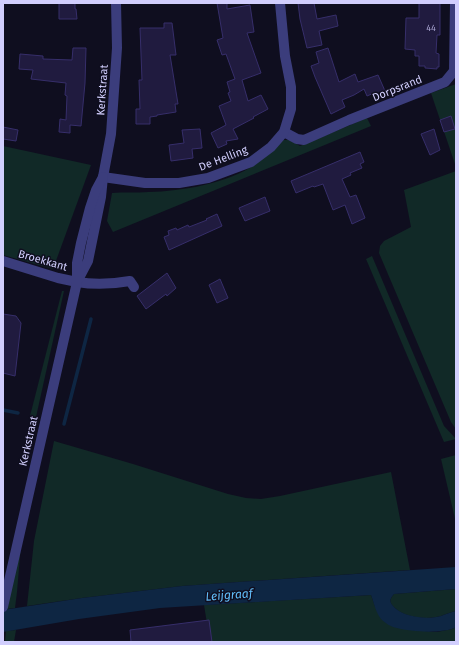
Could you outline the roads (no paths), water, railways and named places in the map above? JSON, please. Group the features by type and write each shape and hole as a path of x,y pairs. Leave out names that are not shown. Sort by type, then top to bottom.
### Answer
{"street":[{"name":"Kerkstraat","path":"3,607 77,282 77,263 90,208 96,190 103,177 111,134 117,48 116,3"},
{"name":"De Helling","path":"103,177 152,183 179,183 208,178 251,162 271,147 284,132 291,109 291,87 285,56 280,3"},
{"name":"Dorpsrand","path":"284,132 297,140 304,140 349,120 445,82 454,70 455,3"},
{"name":"Broekkant","path":"3,261 58,278 77,282"},
{"path":"77,282 95,284 130,281 134,287"}],"water":[{"name":"Leijgraaf","path":"456,567 456,589 394,594 390,601 399,611 416,617 429,618 456,611 456,627 444,631 419,631 390,626 379,617 371,595 160,608 79,619 3,632 3,610 82,598 182,586"}],"waterway":[{"path":"64,424 91,319"},
{"path":"3,410 18,413"}]}
